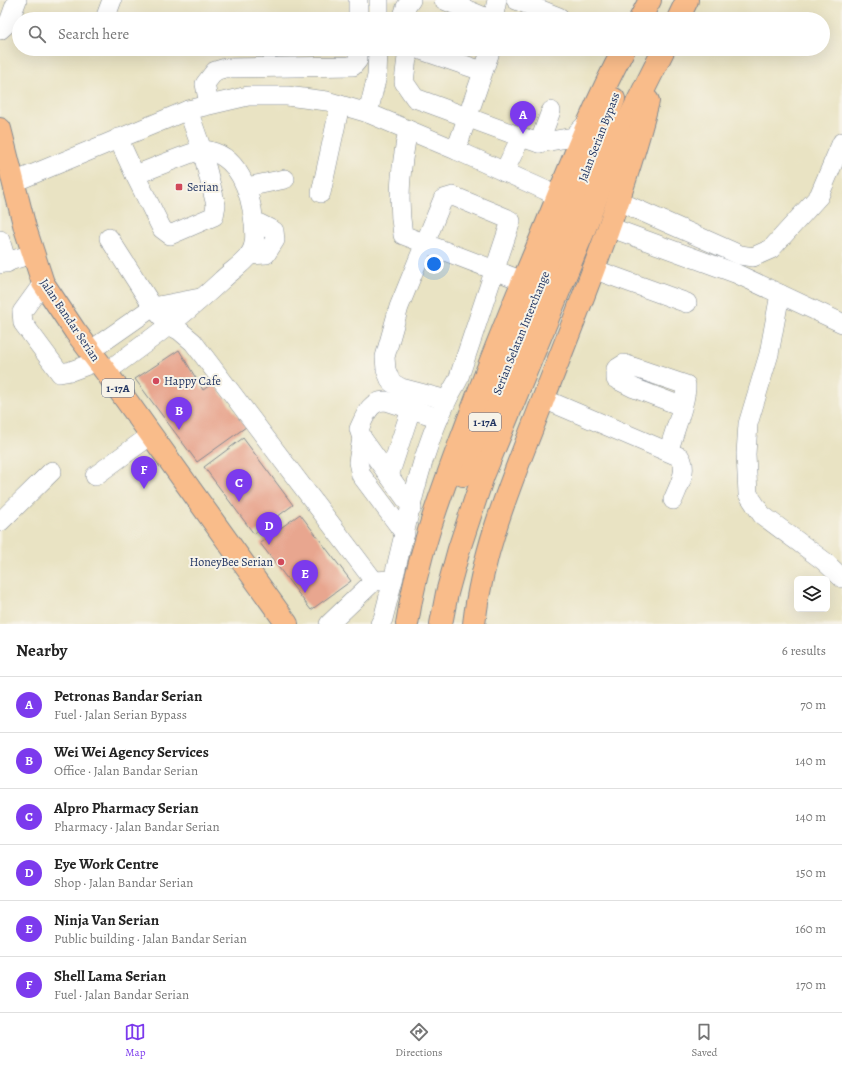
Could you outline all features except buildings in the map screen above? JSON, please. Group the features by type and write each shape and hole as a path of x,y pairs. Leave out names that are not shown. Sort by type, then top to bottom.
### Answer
{"main road":[{"path":"644,12 650,0"},
{"path":"646,12 650,0"},
{"path":"681,12 687,0"},
{"path":"407,624 412,589 426,538 443,486 523,280 606,82 620,56"},
{"name":"Jalan Serian Bypass","path":"575,228 631,56"},
{"path":"474,624 482,577 504,499 544,399 609,227 636,150 660,56"},
{"name":"1-17A","path":"575,228 660,56"},
{"name":"Jalan Bandar Serian","path":"0,129 32,254 43,283 98,362 287,624"},
{"name":"Serian Selatan Interchange","path":"420,624 431,570 447,517 575,228"},
{"name":"Serian Selatan Interchange","path":"441,624 446,594 483,476 575,228"}],"street":[{"path":"13,12 17,0"},
{"path":"358,0 358,12"},
{"path":"379,0 379,12"},
{"path":"404,12 411,0"},
{"path":"444,0 472,12"},
{"path":"494,12 497,0"},
{"path":"516,0 546,12"},
{"path":"0,30 9,22 12,14"},
{"path":"209,104 205,84 215,71 225,68 353,66 358,60 358,56"},
{"path":"368,113 377,76 378,56"},
{"path":"407,56 404,82 415,98 468,116 539,144 574,137 590,120"},
{"path":"438,56 482,71"},
{"path":"456,150 488,56"},
{"path":"14,182 188,110 248,96 287,96 327,101 368,113 456,150 558,198"},
{"path":"321,193 340,105"},
{"path":"118,138 162,229 170,235 214,216 216,205 202,150 188,110"},
{"path":"539,144 551,111"},
{"path":"408,130 400,175 399,209 403,235 425,245 523,280"},
{"path":"504,172 521,137"},
{"path":"618,201 740,254 753,257 771,249 819,196 842,142"},
{"path":"43,283 22,312 23,323 60,373 98,362 169,326 204,297 249,255 255,240 252,206 247,187 227,160 216,153 202,150 135,175"},
{"path":"247,187 285,179"},
{"path":"380,624 383,619 422,470 446,400 458,380 511,222 506,218 453,196 443,199 399,308 385,357 386,370 391,382 401,388 446,400"},
{"path":"609,227 735,273 842,323"},
{"path":"109,238 153,308 169,326 180,331 193,342 374,581"},
{"path":"0,240 3,263 32,254"},
{"path":"593,269 687,303"},
{"path":"780,294 769,354 748,424 746,454 748,494 762,516 824,561 842,578"},
{"path":"98,362 153,308 204,297"},
{"path":"458,380 482,384"},
{"path":"544,399 669,450 680,457 684,463 684,470 674,500"},
{"path":"412,508 362,438 359,429 366,414 378,400 386,401 439,418"},
{"path":"669,450 681,406"},
{"path":"389,476 411,409"},
{"path":"95,476 151,435"},
{"path":"362,438 358,462 361,475 405,534"},
{"path":"0,522 52,470"},
{"path":"329,624 374,581 393,580"}],"place":[{"name":"Petronas Bandar Serian","path":"523,134"},
{"name":"Serian","path":"179,187"},
{"name":"Happy Cafe","path":"156,381"},
{"name":"Wei Wei Agency Services","path":"179,430"},
{"name":"Shell Lama Serian","path":"144,489"},
{"name":"Alpro Pharmacy Serian","path":"239,502"},
{"name":"Eye Work Centre","path":"269,545"},
{"name":"HoneyBee Serian","path":"281,562"},
{"name":"Ninja Van Serian","path":"305,593"}]}
